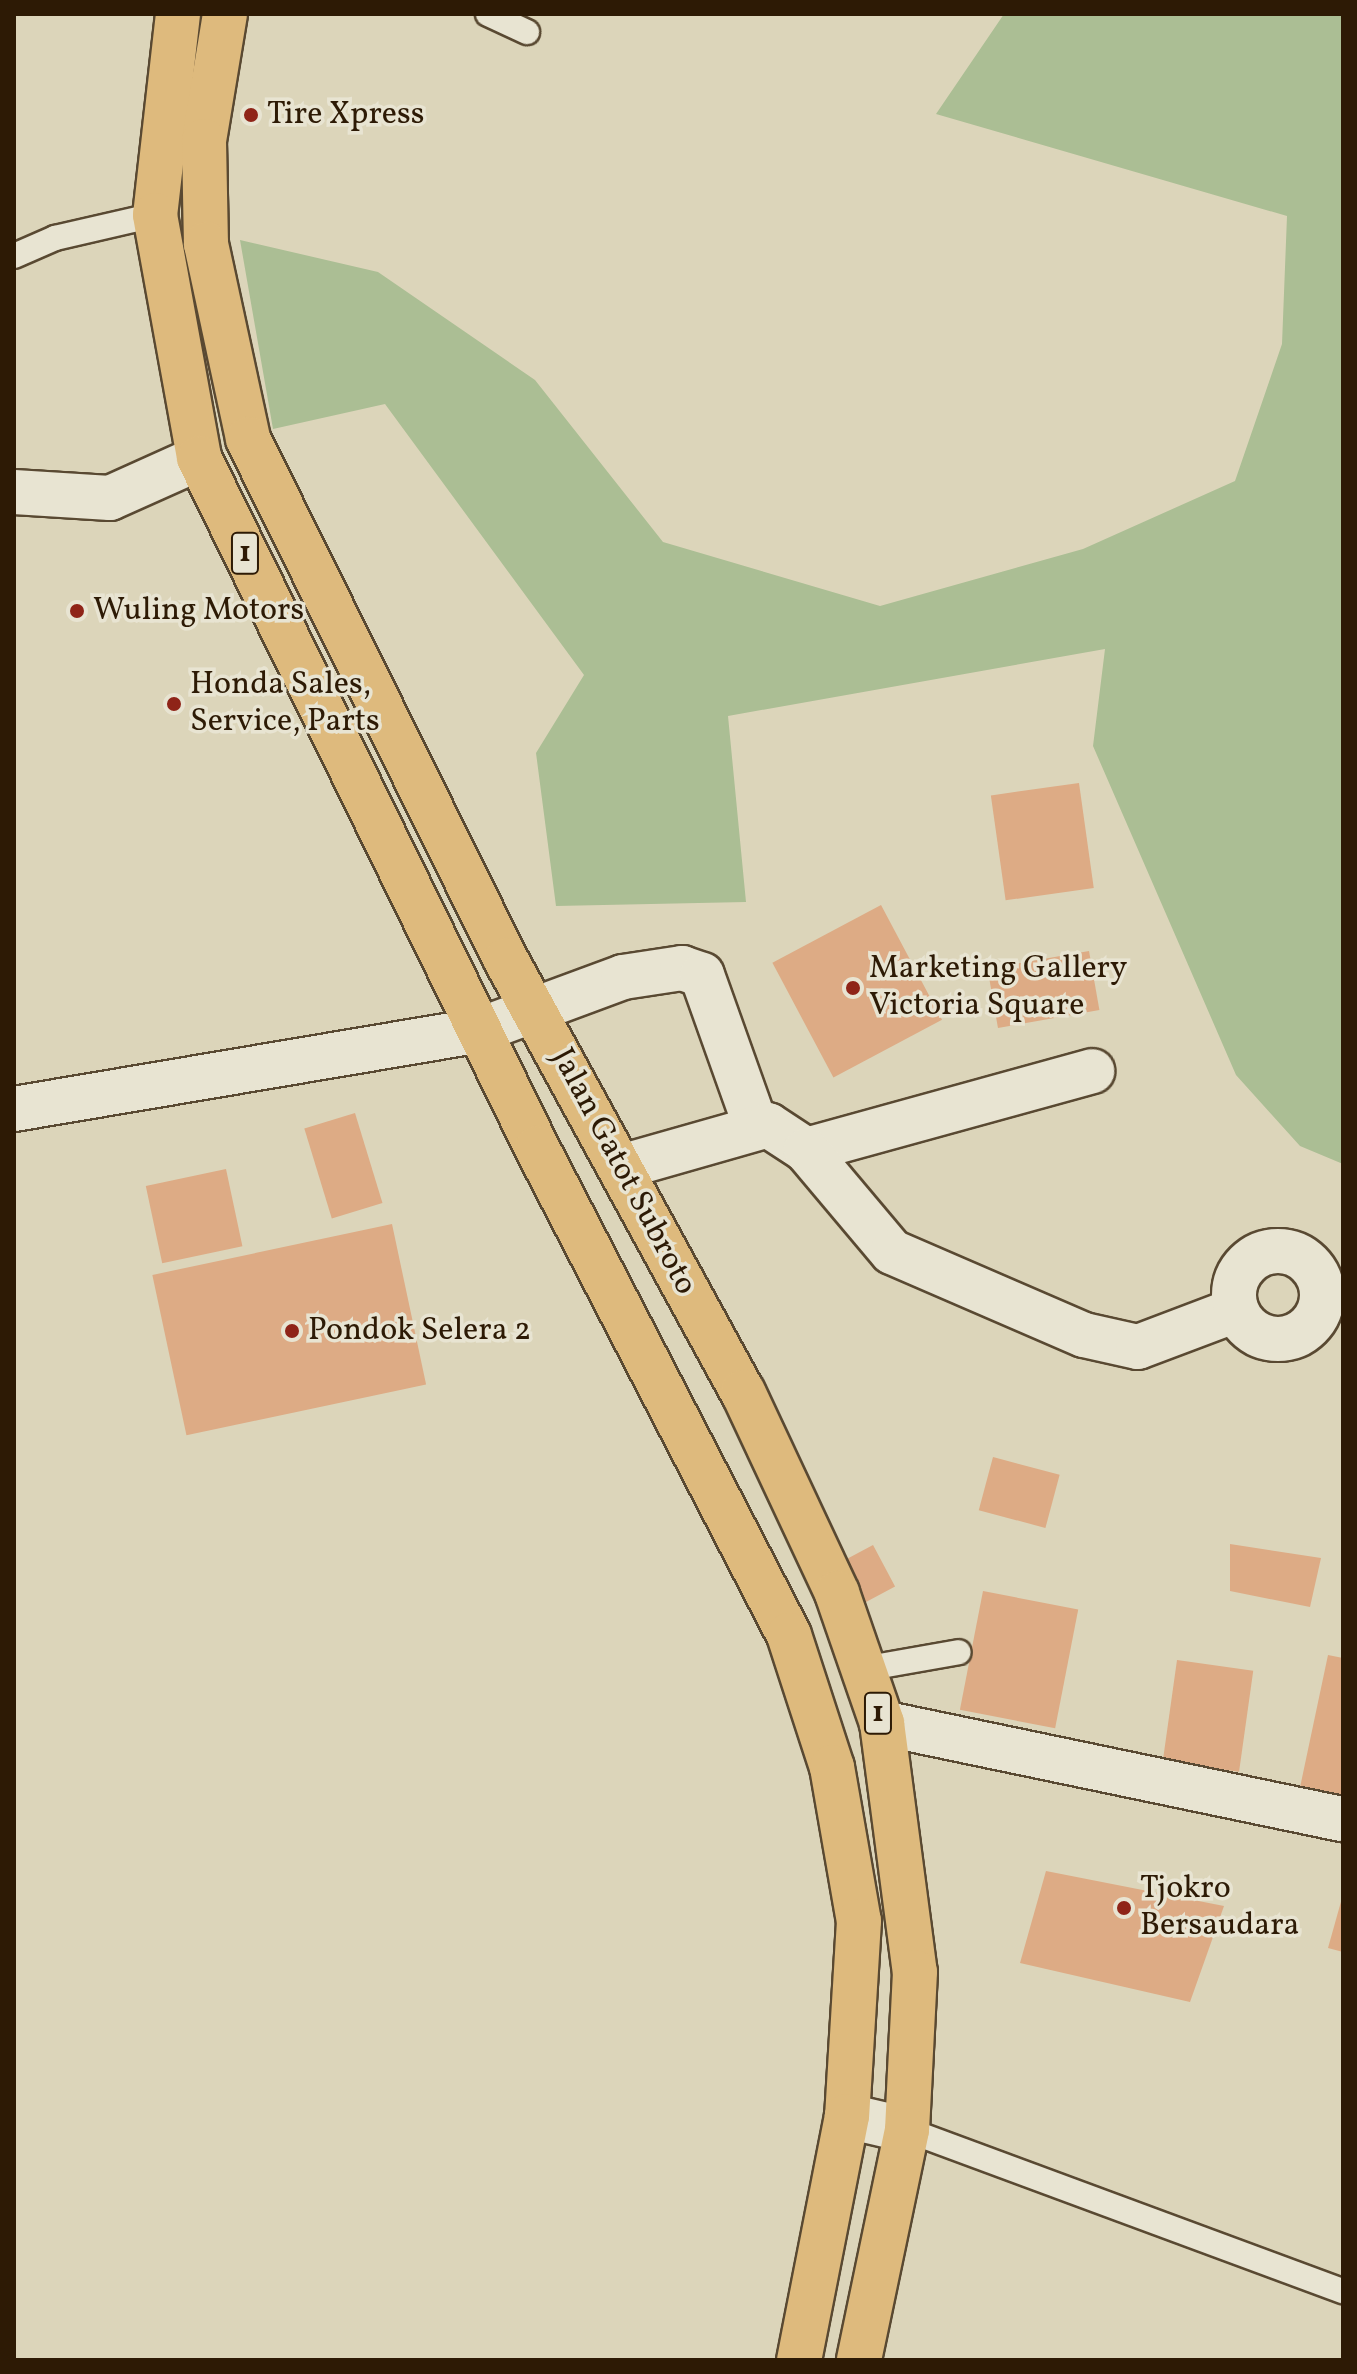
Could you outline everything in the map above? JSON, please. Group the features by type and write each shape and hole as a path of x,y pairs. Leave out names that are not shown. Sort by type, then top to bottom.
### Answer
{"highway":[{"name":"Jalan Gatot Subroto","path":"178,14 155,215 199,458 537,1148 789,1635 832,1767 859,1921 847,2116 799,2360"},
{"name":"Jalan Gatot Subroto","path":"225,14 204,141 206,244 248,439 541,1021 743,1392 837,1593 882,1723 915,1972 907,2130 859,2360"}],"street":[{"path":"14,492 110,498 199,458"},
{"path":"14,1109 484,1040 541,1021 623,977 682,968 702,975 756,1127"},
{"path":"806,1150 1092,1071"},
{"path":"621,1167 768,1125 806,1150 892,1252 1084,1335 1138,1347 1236,1310"},
{"path":"1277,1251 1313,1269 1332,1291 1314,1321 1291,1338 1264,1338 1236,1310 1242,1270 1277,1251"},
{"path":"882,1723 1343,1819"},
{"path":"847,2116 907,2130"}],"lane":[{"path":"488,14 527,32"},
{"path":"14,256 55,238 155,215"},
{"path":"863,1669 959,1652"},
{"path":"907,2130 1343,2291"}],"green space":[{"path":"1004,14 1343,14 1343,1164 1300,1146 1236,1075 1093,746 1105,649 728,716 746,902 556,906 536,753 584,675 385,404 273,429 240,240 378,272 535,380 663,542 880,606 1083,549 1235,481 1282,344 1287,216 936,114"}],"building":[{"path":"1079,783 1094,888 1006,900 991,795"},
{"path":"881,905 942,1020 833,1078 772,963"},
{"path":"1089,951 1099,1010 998,1028 988,969"},
{"path":"355,1113 382,1203 332,1218 304,1128"},
{"path":"226,1169 242,1246 162,1263 146,1186"},
{"path":"392,1224 426,1384 186,1435 152,1275"},
{"path":"993,1457 1060,1475 1045,1528 979,1510"},
{"path":"1230,1544 1321,1558 1310,1607 1230,1591"},
{"path":"873,1545 895,1586 856,1607 834,1566"},
{"path":"983,1591 1078,1610 1055,1728 960,1710"},
{"path":"1328,1655 1343,1658 1343,1807 1298,1797"},
{"path":"1177,1660 1253,1671 1239,1772 1163,1761"},
{"path":"1046,1871 1224,1906 1190,2002 1020,1963"},
{"path":"1343,1898 1343,1952 1328,1948"}],"place":[{"name":"Tire Xpress","path":"251,115"},
{"name":"Wuling Motors","path":"77,611"},
{"name":"Honda Sales, Service, Parts","path":"174,704"},
{"name":"Marketing Gallery Victoria Square","path":"853,988"},
{"name":"Pondok Selera 2","path":"292,1331"},
{"name":"Tjokro Bersaudara","path":"1124,1908"}]}
